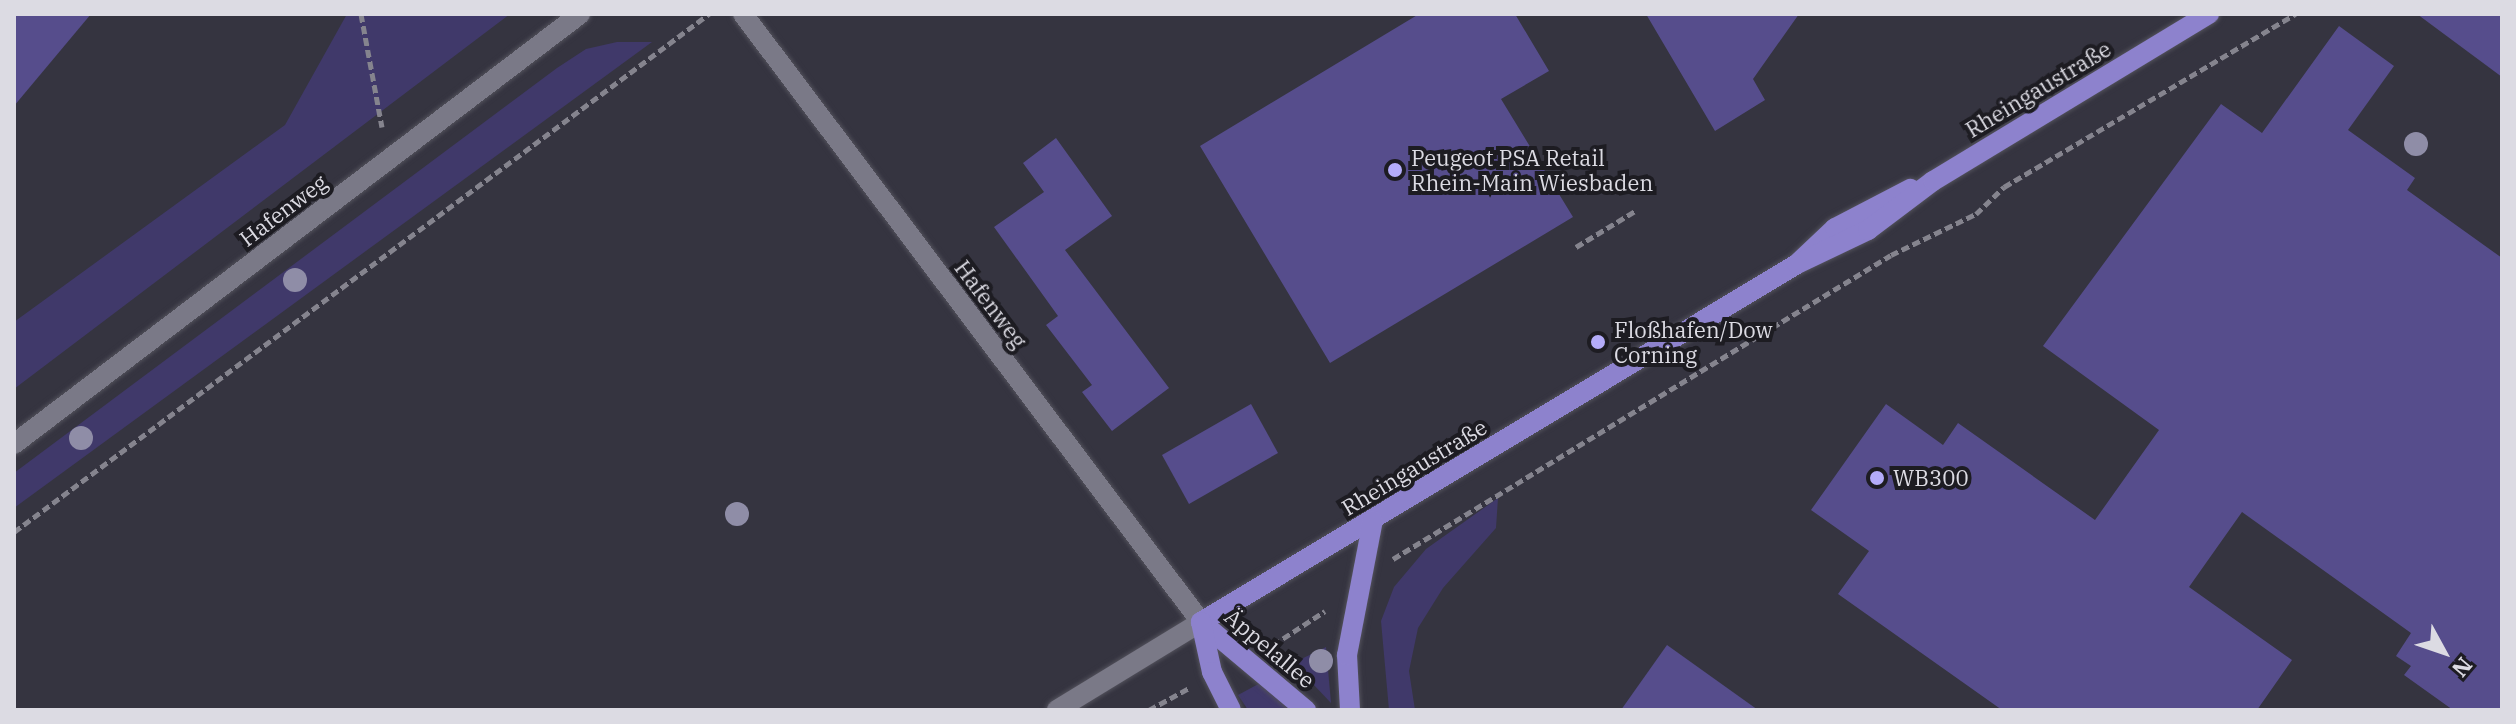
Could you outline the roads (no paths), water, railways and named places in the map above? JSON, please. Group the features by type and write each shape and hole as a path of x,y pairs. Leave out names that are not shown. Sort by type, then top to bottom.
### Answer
{"main road":[{"name":"Rheingaustraße","path":"1201,622 1797,264 1835,228 1933,181 2209,14"},
{"path":"1350,710 1347,655 1373,520"},
{"name":"Äppelallee","path":"1201,622 1212,672 1231,710"},
{"name":"Äppelallee","path":"1201,622 1306,710"}],"street":[{"name":"Hafenweg","path":"14,444 580,14"},
{"name":"Hafenweg","path":"743,14 1201,622"},
{"name":"Rheingaustraße","path":"1057,710 1201,622"}],"place":[{"name":"Peugeot PSA Retail Rhein-Main Wiesbaden","path":"1395,170"},
{"name":"Floßhafen/Dow Corning","path":"1598,342"},
{"name":"WB300","path":"1877,478"}]}
